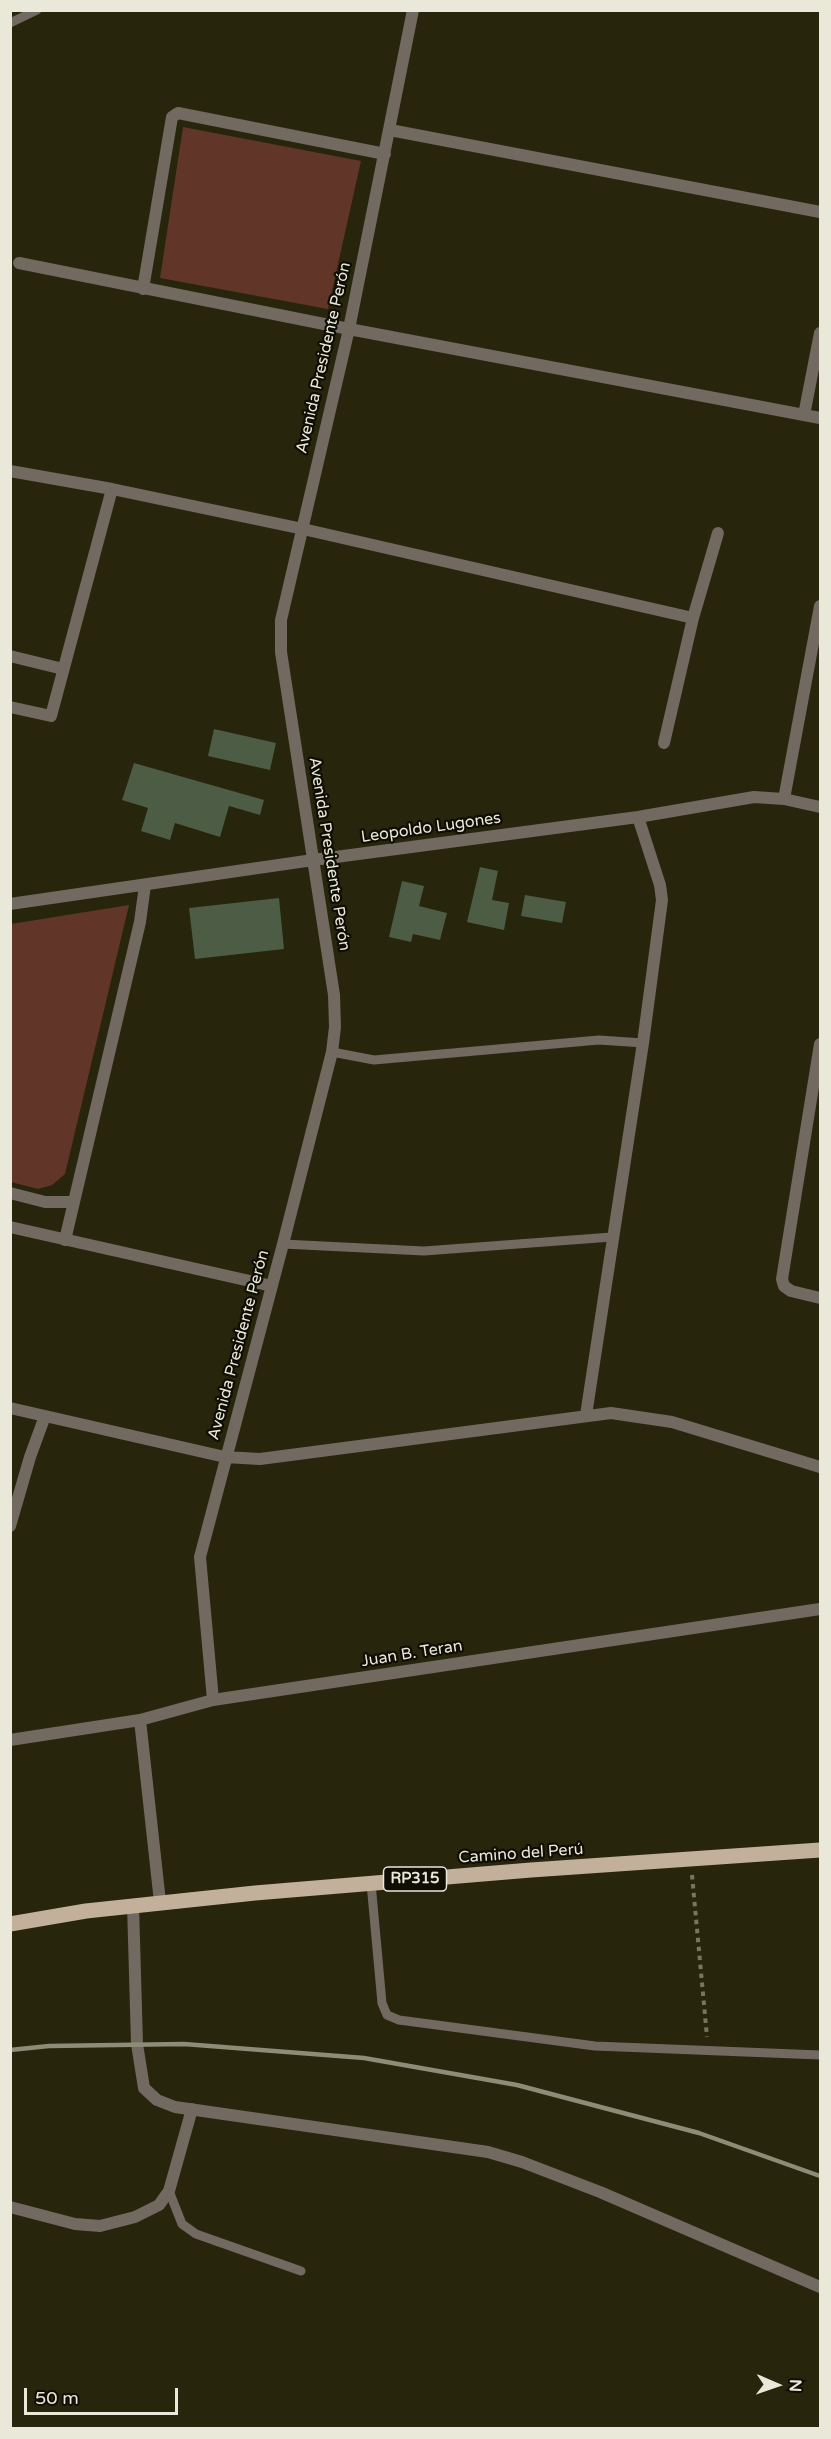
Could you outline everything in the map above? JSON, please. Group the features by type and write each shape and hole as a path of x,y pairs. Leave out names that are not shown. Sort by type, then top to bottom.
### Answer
{"main road":[{"name":"Camino del Perú","path":"10,1924 86,1911 160,1902 371,1883 820,1850"}],"street":[{"name":"Avenida Presidente Perón","path":"213,1700 200,1557 332,1052 335,1027 334,995 281,652 281,620 349,329 414,10"},
{"path":"143,289 172,117 178,112 385,154"},
{"path":"390,130 820,212"},
{"path":"15,262 349,329 820,418"},
{"path":"804,415 820,333"},
{"path":"10,471 112,489 303,529 693,618"},
{"path":"10,707 51,716 112,489"},
{"path":"664,743 693,618 718,532"},
{"path":"783,799 820,606"},
{"path":"10,656 63,669"},
{"name":"Leopoldo Lugones","path":"10,904 313,860 638,817 754,797 783,799 820,807"},
{"path":"586,1415 643,1043 662,900 660,885 638,817"},
{"path":"66,1240 140,922 145,885"},
{"path":"820,1044 782,1279 784,1286 791,1291 820,1298"},
{"path":"10,1193 45,1202 74,1202"},
{"path":"10,1227 272,1286"},
{"path":"10,1408 225,1457 260,1459 611,1413 672,1422 820,1467"},
{"path":"10,1526 30,1457 45,1416"},
{"name":"Juan B. Teran","path":"10,1740 140,1720 213,1700 820,1609"},
{"path":"140,1720 160,1902"},
{"path":"133,1905 136,2044 144,2088 157,2100 175,2107 488,2152 522,2162 600,2192 820,2288"},
{"path":"10,2207 75,2224 100,2226 135,2217 159,2205 169,2191 192,2109"}],"lane":[{"path":"10,23 37,10"},
{"path":"332,1052 374,1060 599,1040 643,1043"},
{"path":"283,1244 424,1251 612,1237"},
{"path":"371,1883 382,2003 387,2015 399,2020 595,2046 820,2055"},
{"path":"169,2191 182,2224 196,2234 301,2271"}],"path":[{"path":"691,1860 708,2050"}],"shaded area":[{"path":"183,127 361,161 328,309 160,278"},
{"path":"129,905 65,1174 52,1185 38,1189 11,1182 11,924"}],"building":[{"path":"214,729 276,743 270,770 208,756"},
{"path":"134,763 264,800 260,815 229,806 220,837 175,823 170,840 141,831 148,808 122,800"},
{"path":"480,867 498,871 492,900 509,903 504,930 467,922"},
{"path":"402,881 424,886 419,906 447,913 440,940 413,934 411,942 389,937"},
{"path":"525,895 566,902 562,923 521,916"},
{"path":"279,898 284,949 195,959 189,908"}],"railway":[{"path":"10,2050 49,2046 184,2044 364,2058 517,2085 699,2133 820,2176"}]}
